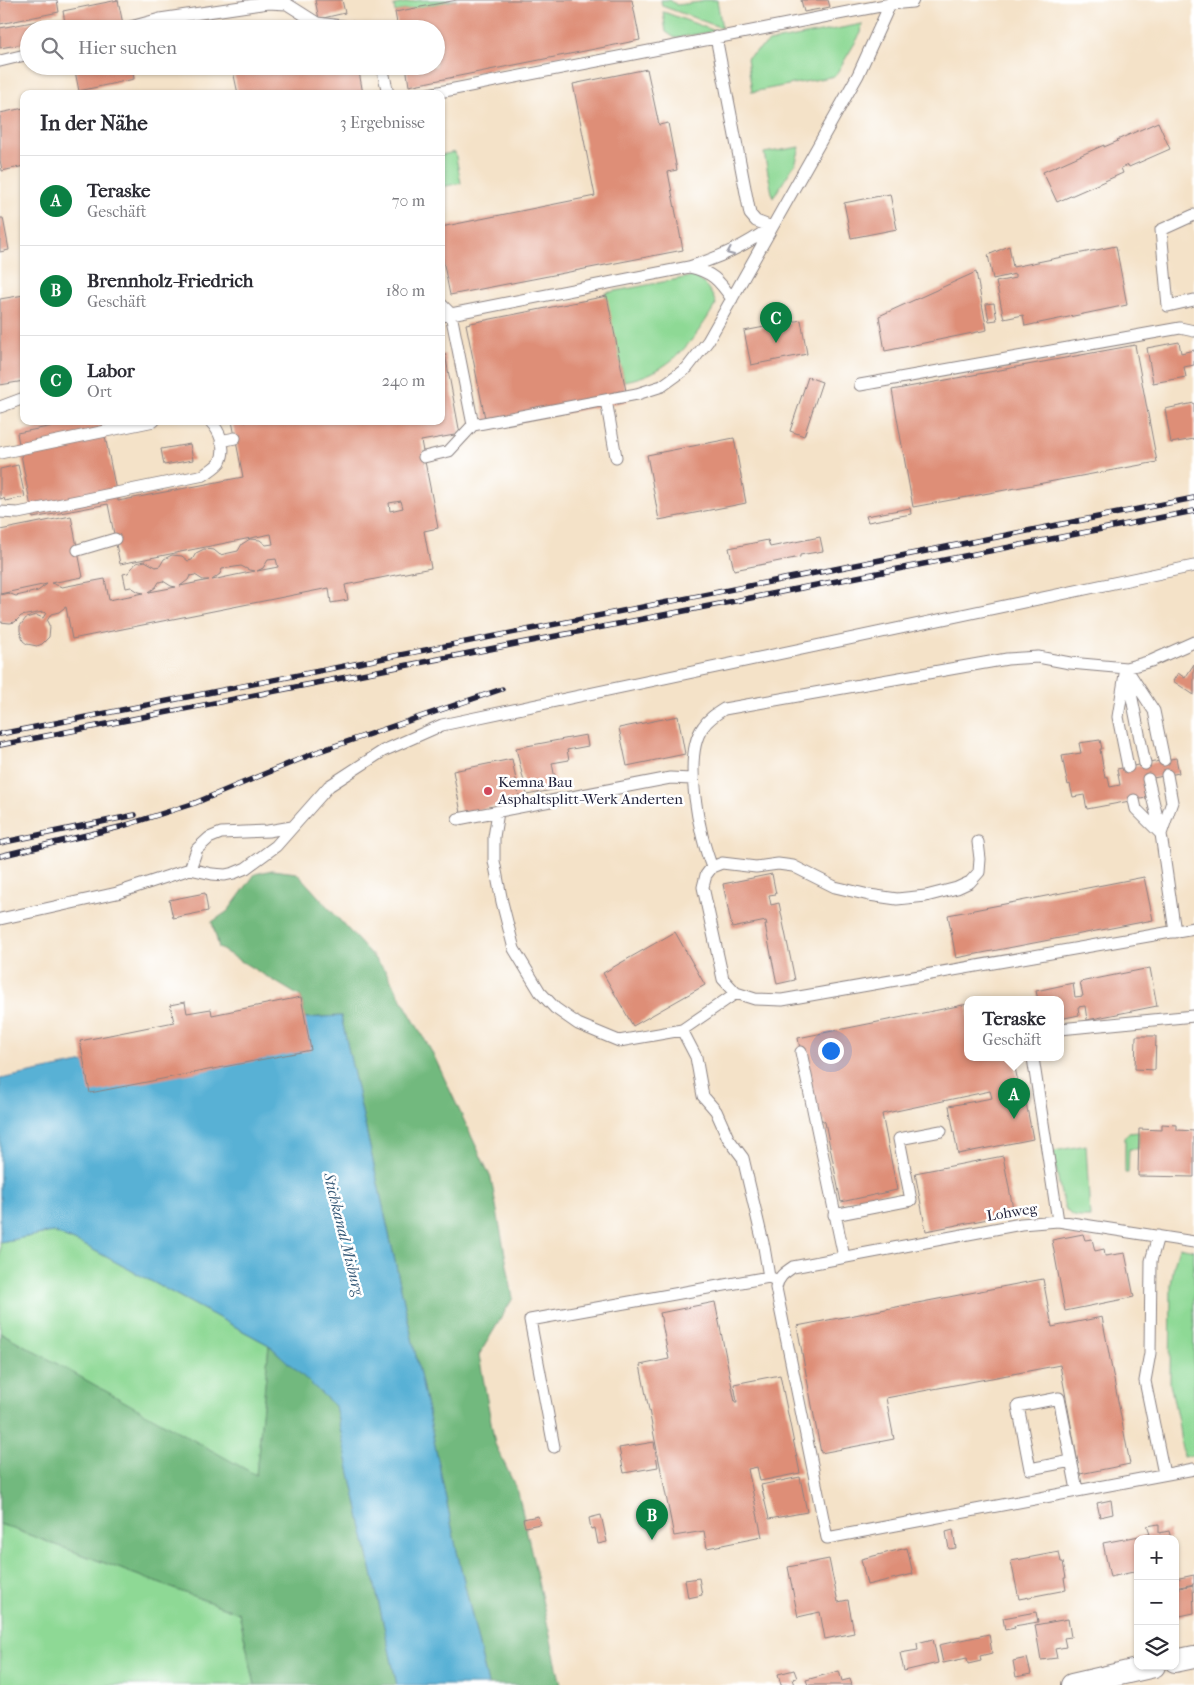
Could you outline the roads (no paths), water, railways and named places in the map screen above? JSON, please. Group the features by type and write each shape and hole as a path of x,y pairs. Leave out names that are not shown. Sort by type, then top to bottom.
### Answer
{"street":[{"path":"1179,1661 1194,1657"},
{"path":"1072,1685 1137,1670"}],"lane":[{"path":"445,91 892,2 912,2 913,0"},
{"path":"156,20 268,2 287,4 311,20"},
{"path":"424,457 449,450 473,425 636,394 662,386 687,368 708,342 858,75 892,2"},
{"path":"716,37 750,214 756,221 772,227"},
{"path":"0,61 20,56"},
{"path":"384,75 387,90"},
{"path":"1194,215 1161,230 1168,306 1194,300"},
{"path":"473,425 446,315 689,267 712,260 751,242 772,227"},
{"path":"689,267 704,271 714,277 732,299"},
{"path":"860,384 1180,328 1194,331"},
{"path":"0,407 20,400"},
{"path":"606,400 616,457"},
{"path":"0,452 134,425"},
{"path":"0,512 18,513 204,474 219,463 222,456 221,441 217,428 214,425"},
{"path":"221,441 235,438"},
{"path":"78,550 115,539"},
{"path":"0,919 117,893 190,869 225,875 246,868 276,846 329,786 383,751 442,725 1194,566"},
{"path":"712,867 704,849 692,779 694,752 697,738 703,726 724,709 1007,659 1038,657 1070,663 1126,668 1151,661 1194,642"},
{"path":"1126,668 1154,710 1164,760"},
{"path":"1126,668 1145,764"},
{"path":"1126,668 1118,717 1128,767"},
{"path":"1161,834 1172,802 1167,775"},
{"path":"458,819 670,778 692,779"},
{"path":"1148,779 1161,834 1175,932"},
{"path":"1134,800 1136,809 1161,834"},
{"path":"498,812 494,837 494,861 514,949 540,992 555,1008 578,1024 618,1041 682,1030 736,993"},
{"path":"190,869 197,849 209,838 222,833 268,831 292,827"},
{"path":"978,842 979,872 970,882 926,896 897,899 835,887 794,866 778,864 756,867 722,863 712,867 706,875 703,887 722,979 736,993 755,999 782,1000 1194,928"},
{"path":"1064,1029 1194,1016"},
{"path":"682,1030 696,1057 703,1096 716,1111 728,1138 743,1158 764,1247 776,1288 827,1538 1194,1469"},
{"path":"801,1052 834,1215 840,1258"},
{"path":"1033,1061 1058,1221"},
{"path":"834,1215 911,1200 899,1139 941,1131"},
{"name":"Lohweg","path":"773,1279 793,1267 1021,1224 1058,1221 1194,1242"},
{"path":"1158,1236 1151,1261 1150,1353 1145,1381 1164,1474"},
{"path":"554,1447 530,1320 773,1279"},
{"path":"1071,1461 1030,1469 1018,1406 1059,1398 1077,1490"}],"water":[{"name":"Stichkanal Misburg","path":"341,1016 456,1547 488,1685 397,1685 335,1406 269,1345 86,1246 53,1232 0,1242 0,1079 305,1018"}],"railway":[{"path":"0,734 1194,498"},
{"path":"0,745 1194,511"},
{"path":"0,856 120,827 195,803 317,752 502,689"},
{"path":"0,843 135,815"}],"place":[{"name":"Labor","path":"776,343"},
{"name":"Kemna Bau Asphaltsplitt-Werk Anderten","path":"488,791"},
{"name":"Teraske","path":"1014,1119"},
{"name":"Brennholz-Friedrich","path":"652,1540"}]}
